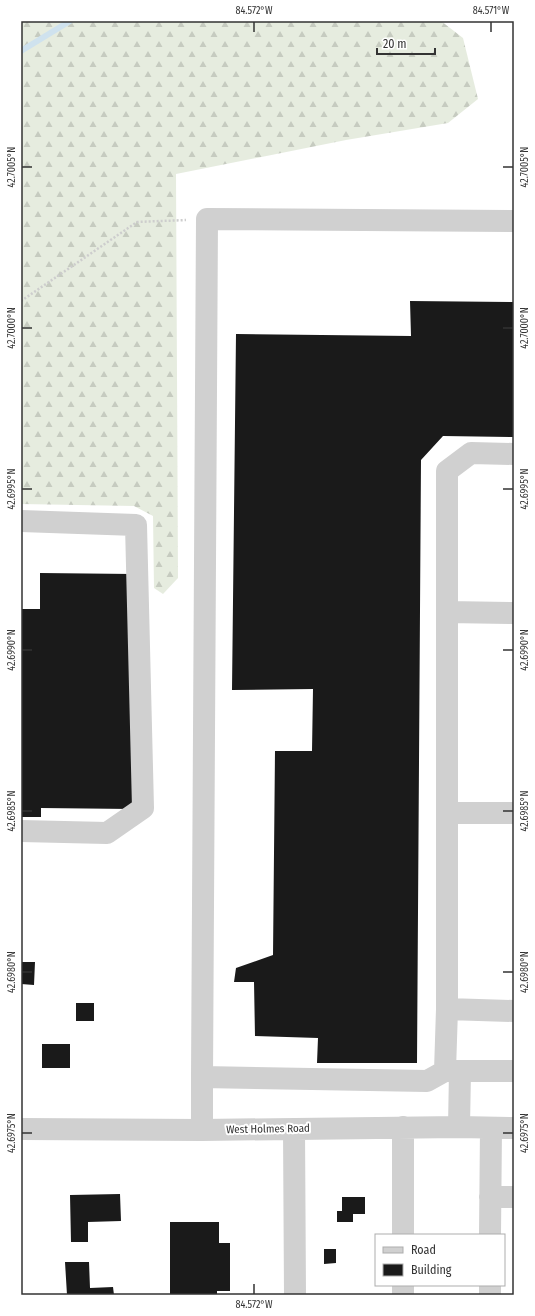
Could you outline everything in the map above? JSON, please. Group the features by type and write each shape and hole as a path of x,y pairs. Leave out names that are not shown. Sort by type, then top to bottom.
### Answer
{"street":[{"path":"202,1130 207,219 514,221"},
{"path":"459,1127 447,1009 447,471 471,452 514,454"},
{"path":"21,521 136,525 143,808 107,833 21,831"},
{"path":"447,612 514,613"},
{"path":"447,813 514,813"},
{"path":"447,1009 514,1011"},
{"path":"202,1077 427,1081 452,1070 514,1071"},
{"path":"403,1127 403,1234"},
{"name":"West Holmes Road","path":"21,1129 202,1130 403,1127 514,1128"},
{"path":"294,1128 295,1295"},
{"path":"490,1128 490,1234"},
{"path":"490,1197 514,1197"}],"path":[{"path":"21,301 137,222 207,219"}],"green space":[{"path":"21,21 441,21 463,38 478,99 448,123 346,140 176,174 178,578 163,594 154,588 153,516 134,506 21,504"}],"building":[{"path":"410,301 514,302 514,437 443,436 421,460 417,1063 317,1063 318,1038 255,1036 254,982 234,982 236,968 273,955 275,751 312,751 313,689 232,690 236,334 411,336"},
{"path":"40,573 133,574 132,809 41,808 41,817 21,817 21,609 40,609"},
{"path":"21,962 35,962 34,985 21,984"},
{"path":"76,1003 94,1003 94,1021 76,1021"},
{"path":"42,1044 70,1044 70,1068 42,1068"},
{"path":"120,1194 121,1221 88,1222 88,1242 71,1242 70,1195"},
{"path":"342,1197 365,1197 365,1214 353,1214 353,1222 337,1222 337,1211 342,1211"},
{"path":"170,1222 219,1222 219,1243 230,1243 230,1291 217,1291 217,1295 170,1295"},
{"path":"324,1249 336,1249 336,1263 324,1264"},
{"path":"65,1262 89,1262 90,1288 113,1287 114,1295 67,1295"}],"waterway":[{"path":"21,51 70,21"}]}
